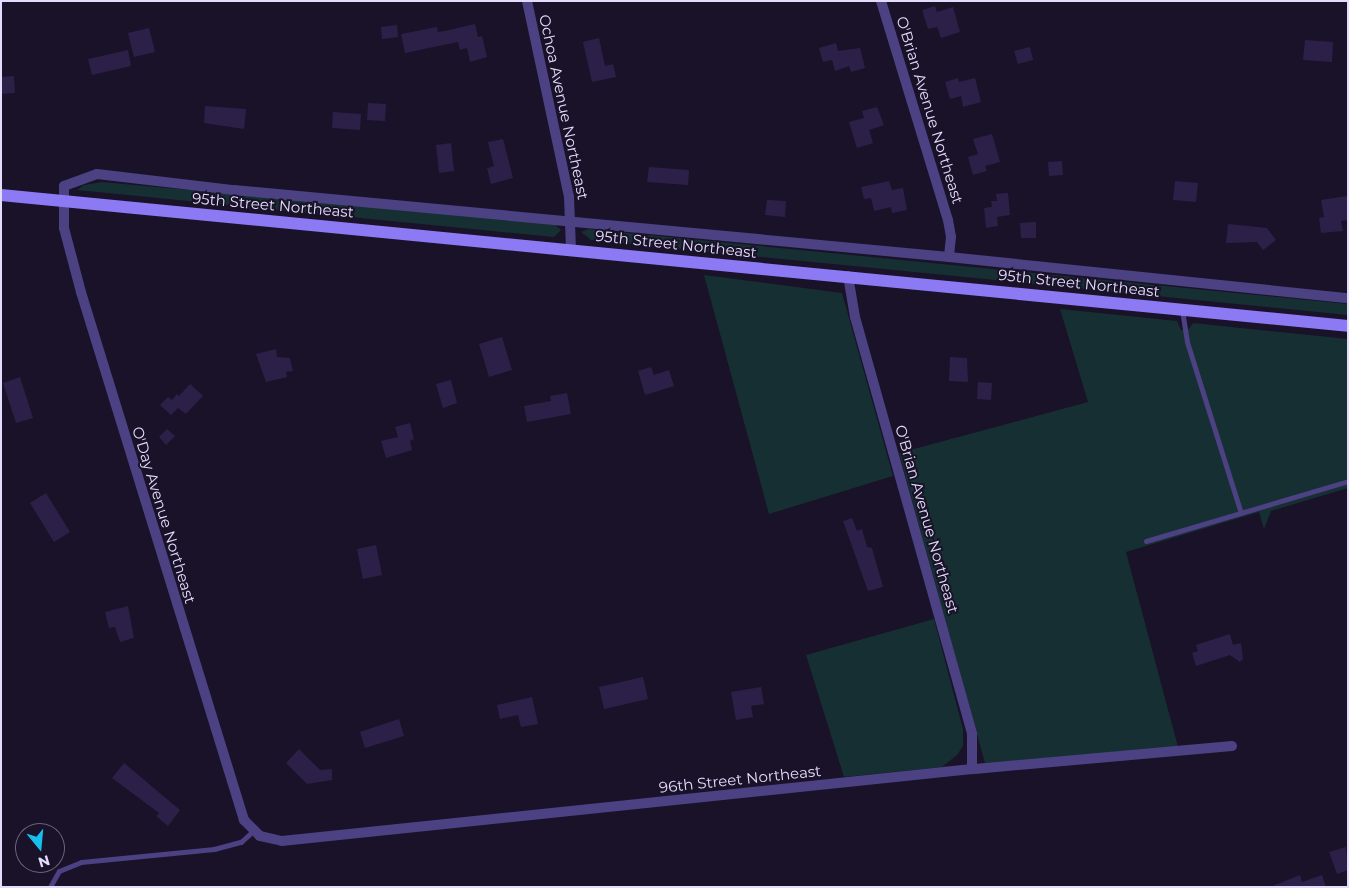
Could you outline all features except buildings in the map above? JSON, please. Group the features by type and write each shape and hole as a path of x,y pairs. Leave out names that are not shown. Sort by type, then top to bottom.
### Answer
{"main road":[{"name":"95th Street Northeast","path":"1,195 1348,326"}],"street":[{"name":"Ochoa Avenue Northeast","path":"527,1 569,197 571,250"},
{"name":"O'Brian Avenue Northeast","path":"881,1 948,220 951,237 949,257"},
{"path":"62,202 64,186 97,174 234,190 949,257 1348,298"},
{"name":"O'Day Avenue Northeast","path":"62,202 64,228 81,292 145,504 244,820 253,831"},
{"name":"O'Brian Avenue Northeast","path":"848,276 855,316 972,734 972,769"},
{"name":"96th Street Northeast","path":"253,831 270,840 282,841 972,769 1232,746"}],"lane":[{"path":"1182,310 1187,342 1241,513"},
{"path":"1146,541 1348,481"},
{"path":"50,887 59,871 81,862 229,846 241,842 253,831"}],"green space":[{"path":"102,182 553,223 561,230 554,237 77,190 84,185"},
{"path":"588,229 1348,304 1348,315 591,240 581,232"},
{"path":"704,275 842,293 893,476 769,514"},
{"path":"1060,309 1177,321 1181,330 1188,330 1193,323 1348,339 1348,488 1271,511 1264,529 1259,512 1126,552 1178,747 985,763 899,453 1088,402"},
{"path":"934,619 963,729 963,746 957,755 942,767 844,777 806,655"}]}
